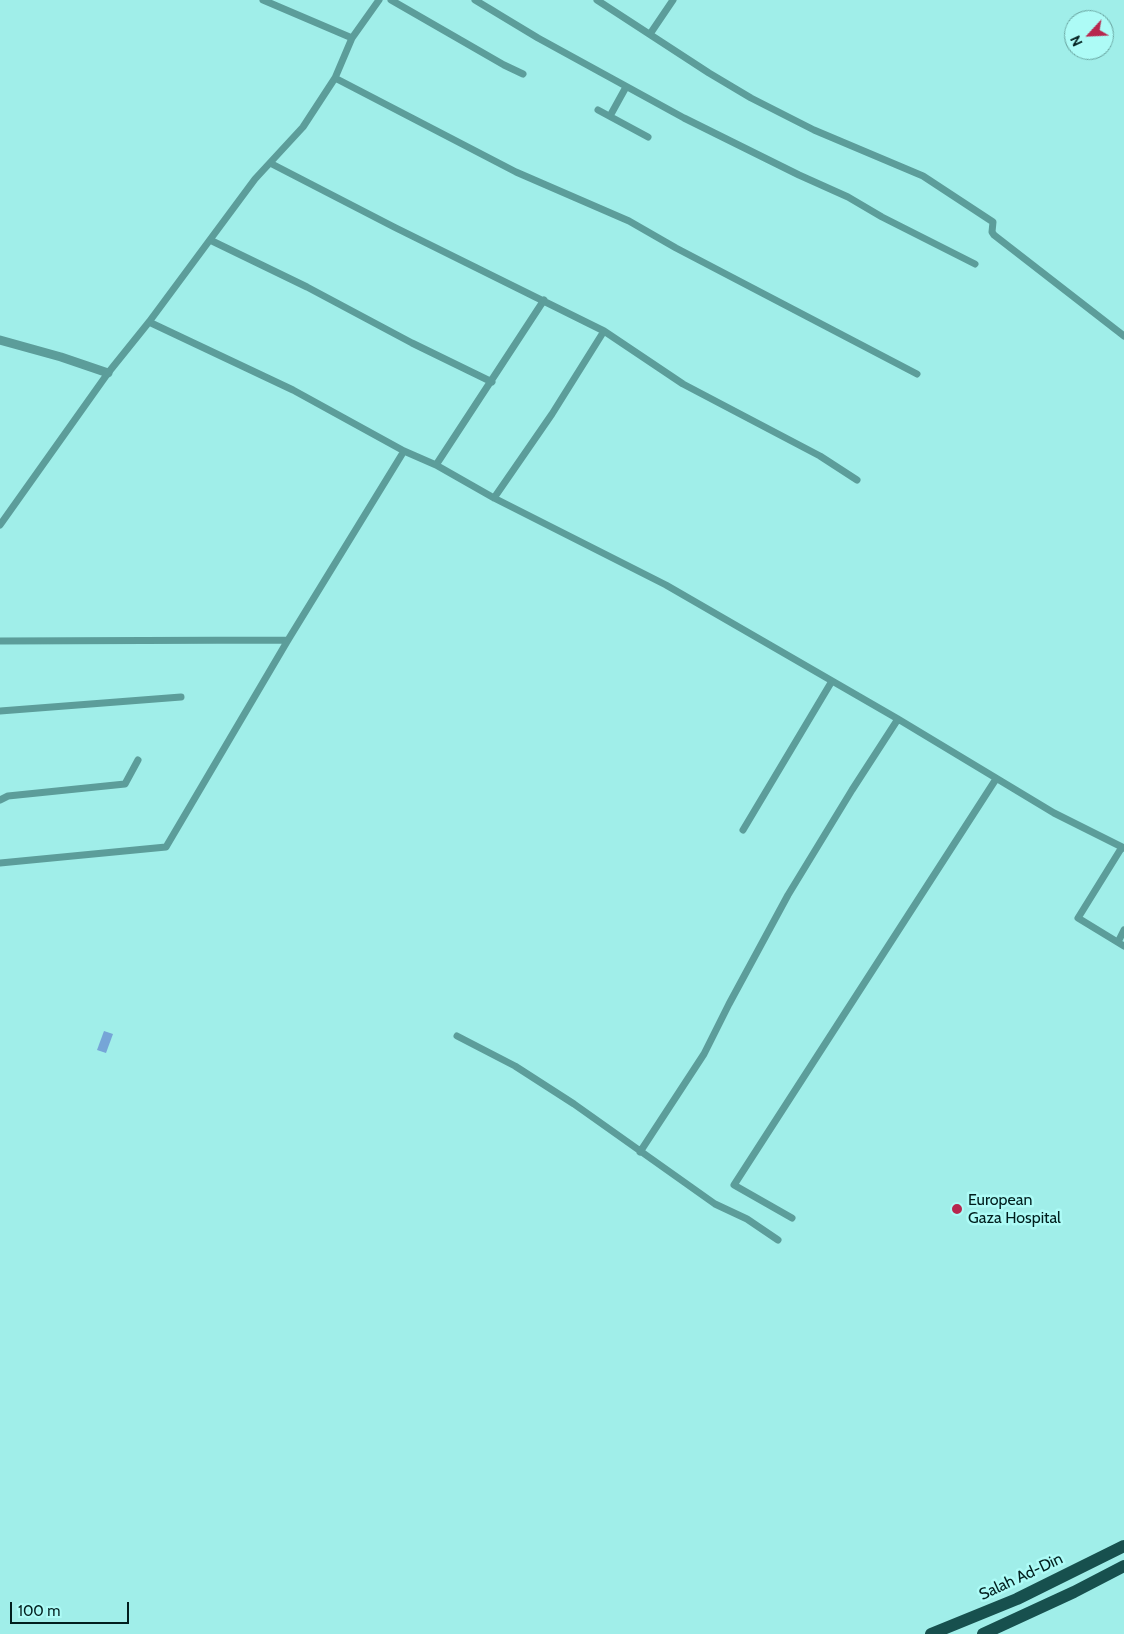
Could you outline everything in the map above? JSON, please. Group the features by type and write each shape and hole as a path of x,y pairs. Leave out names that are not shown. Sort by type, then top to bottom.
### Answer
{"highway":[{"name":"Salah Ad-Din","path":"931,1634 1017,1599 1124,1546"},
{"path":"983,1634 1066,1596 1124,1566"}],"street":[{"path":"263,0 352,38"},
{"path":"0,525 108,373 149,322 255,179 303,127 335,78 352,38 378,0"},
{"path":"391,0 523,74"},
{"path":"475,0 626,87 734,144 848,197 882,217 975,264"},
{"path":"597,0 709,73 776,111 832,138 923,176 993,222 992,232 994,235 1124,336"},
{"path":"650,34 673,0"},
{"path":"335,78 516,172 629,221 676,248 917,374"},
{"path":"610,116 626,87"},
{"path":"598,110 648,137"},
{"path":"270,163 604,331 683,384 820,456 858,480"},
{"path":"210,240 307,287 412,343 492,382"},
{"path":"436,465 544,300"},
{"path":"149,322 293,390 404,451 436,465 494,498 666,585 898,719 996,780 1054,813 1123,847 1078,918 1121,944 1124,930"},
{"path":"494,498 552,414 604,331"},
{"path":"0,340 108,373"},
{"path":"0,863 166,847 288,640 404,451"},
{"path":"0,641 288,640"},
{"path":"742,830 832,681"},
{"path":"0,712 181,697"},
{"path":"640,1152 704,1054 788,895 898,719"},
{"path":"0,800 8,796 125,784 138,760"},
{"path":"792,1218 734,1185 996,780"},
{"path":"457,1036 515,1066 574,1104 715,1204 747,1219 778,1240"}],"water":[{"path":"104,1031 113,1034 106,1053 97,1050"}],"place":[{"name":"European Gaza Hospital","path":"957,1209"}]}
